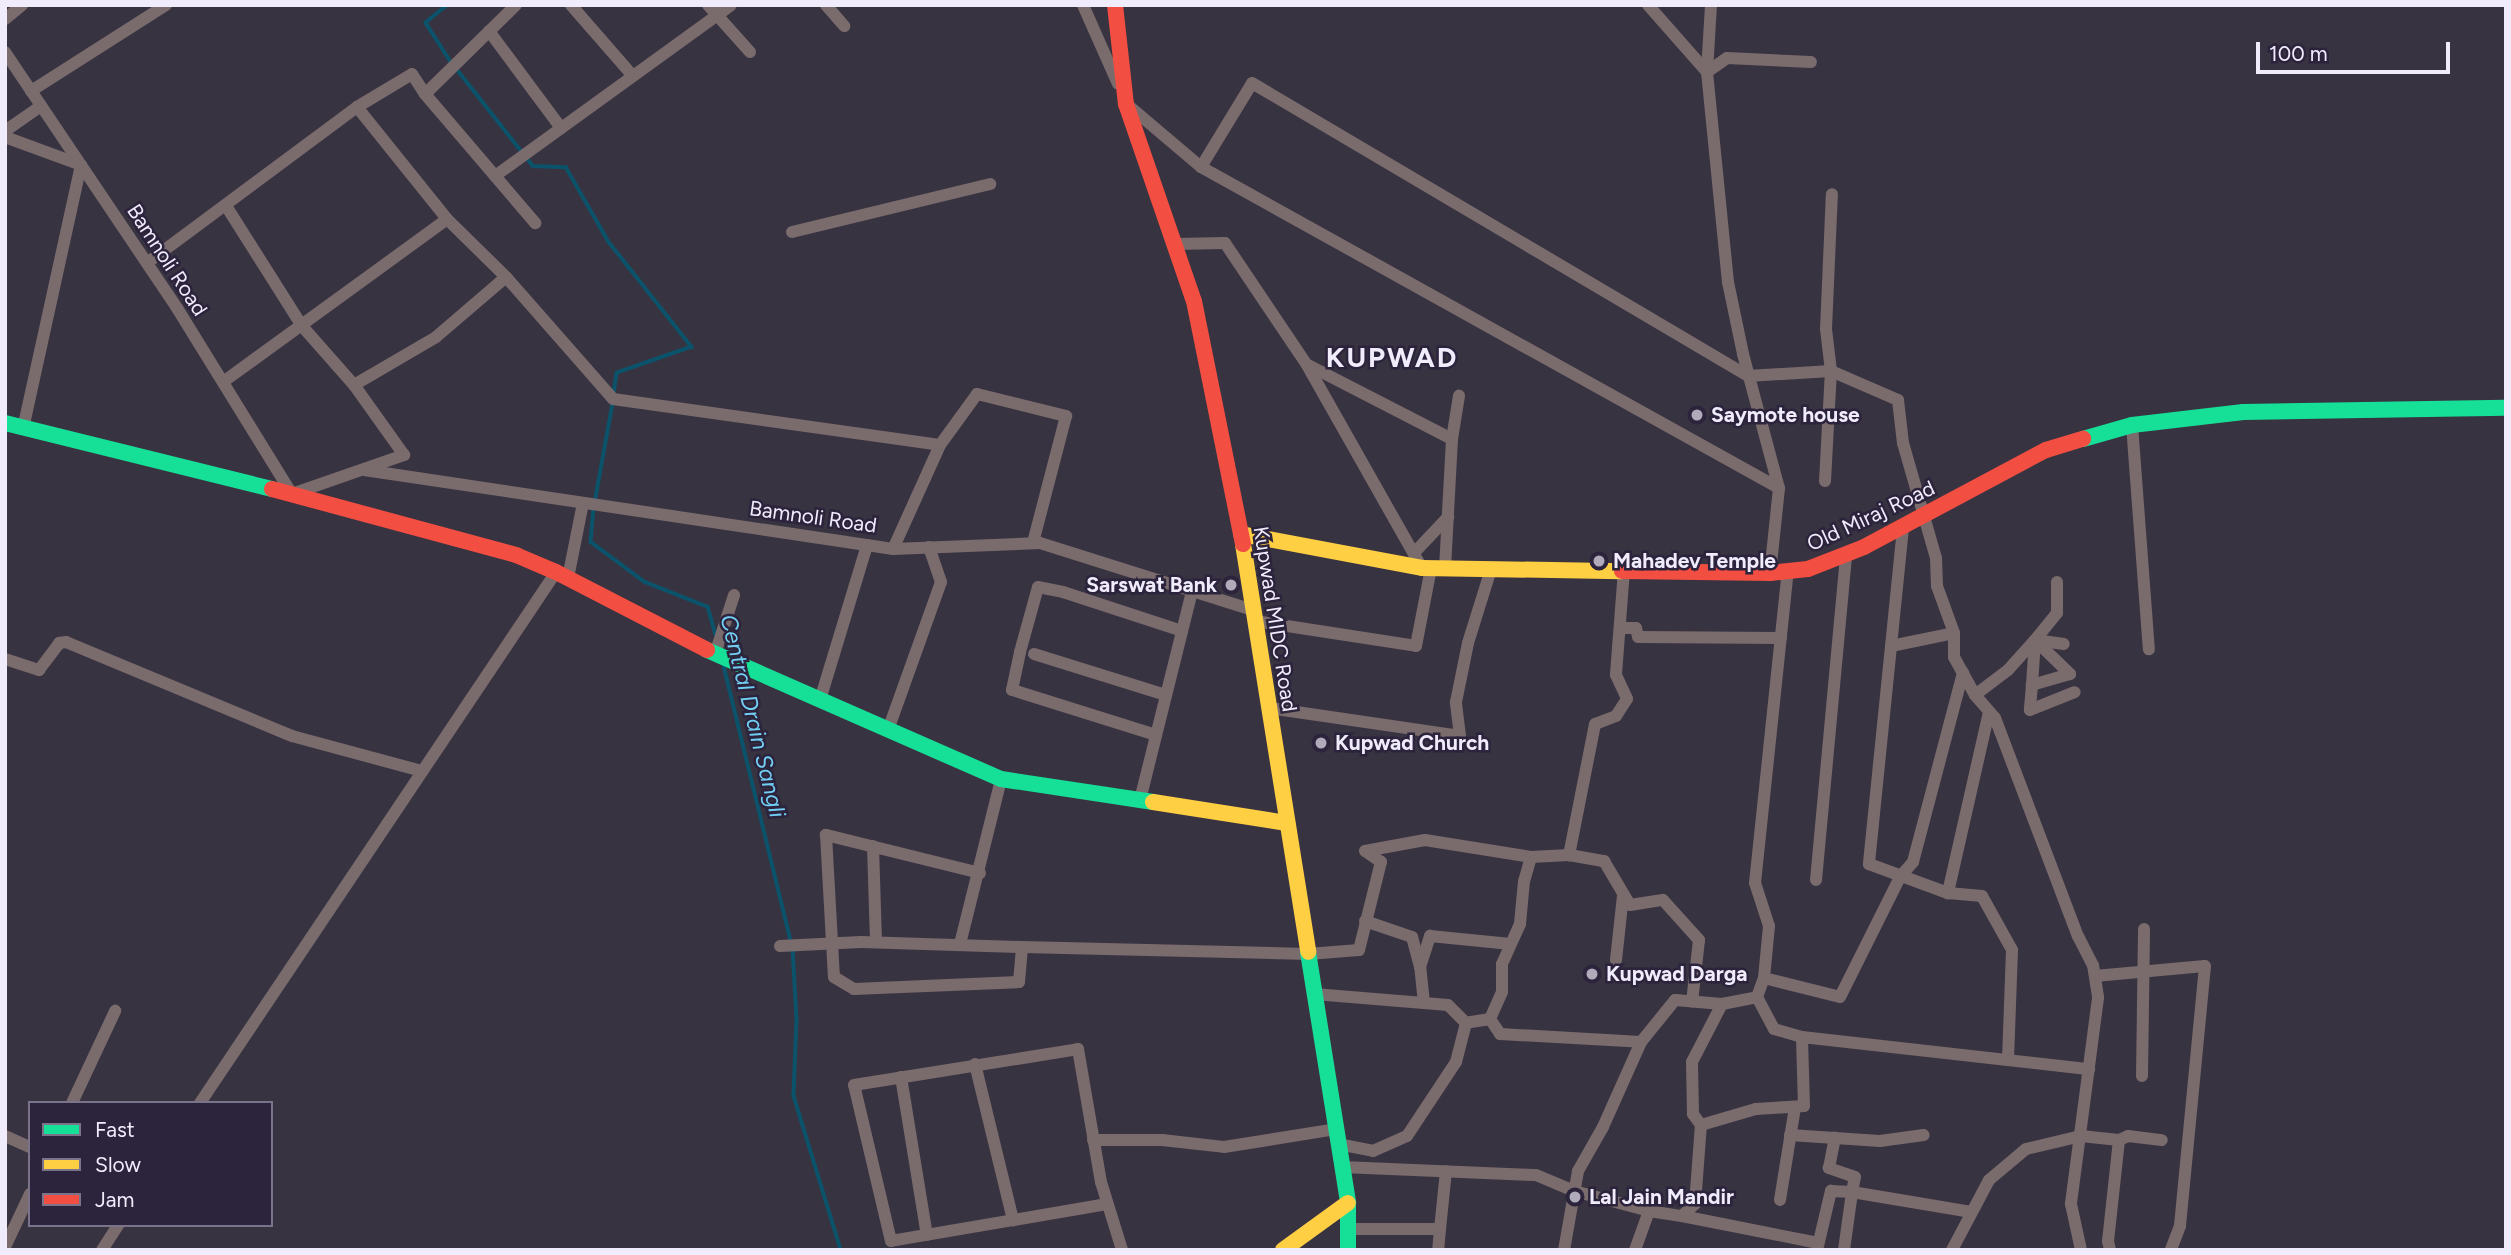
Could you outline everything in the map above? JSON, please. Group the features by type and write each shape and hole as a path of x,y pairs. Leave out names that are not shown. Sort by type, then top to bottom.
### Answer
{"main road":[{"name":"Kupwad MIDC Road","path":"1115,5 1126,104 1194,301 1241,534 1348,1203 1348,1250"},
{"name":"Old Miraj Road","path":"1241,534 1428,564 1491,569 1770,573 1808,569 1846,554 1903,528 1923,513 1973,492 2046,450 2132,425 2243,412 2324,408 2506,408"},
{"path":"5,423 292,494 516,555 562,575 715,654 1001,779 1287,822"},
{"path":"1283,1250 1348,1203"}],"street":[{"path":"5,19 22,5"},
{"path":"31,90 166,5"},
{"path":"425,94 516,5"},
{"path":"572,5 633,76"},
{"path":"495,176 633,76 712,10 731,5"},
{"path":"826,5 844,26"},
{"path":"1083,5 1126,104 1201,167 1779,488"},
{"path":"1648,5 1707,72"},
{"path":"1711,5 1707,72 1728,282 1748,376 1779,488 1770,573"},
{"path":"712,10 750,52"},
{"path":"489,31 561,128"},
{"name":"Bamnoli Road","path":"5,52 147,263 292,494"},
{"path":"1707,72 1727,58 1811,62"},
{"path":"147,263 357,107 412,74 425,94 535,223"},
{"path":"1201,167 1252,83 1748,376 1831,370 1898,400 1903,443 1936,558 1937,586 1954,633 1954,657 1975,695 1995,718 2095,976 2098,998 2071,1204 2081,1250"},
{"path":"5,131 41,106"},
{"path":"357,107 447,219 506,277 613,399 940,445"},
{"path":"5,137 81,165 23,428"},
{"path":"792,232 990,184"},
{"path":"1825,481 1831,370 1826,329 1832,194"},
{"path":"226,206 302,326 354,386 404,454 292,494"},
{"path":"223,383 447,219"},
{"path":"1175,244 1225,243 1307,365 1428,564"},
{"path":"354,386 436,337 506,277"},
{"path":"1307,365 1452,439"},
{"path":"893,549 940,445 978,394 1066,416 1033,543"},
{"path":"1428,564 1448,517 1452,439 1459,396"},
{"path":"2132,425 2148,649"},
{"name":"Bamnoli Road","path":"360,470 893,549 1033,543 1192,591 1254,616 1416,646 1428,564"},
{"path":"201,1101 422,771 562,575 583,503"},
{"path":"1428,564 1448,517"},
{"path":"1903,528 1869,864 1948,893 1982,897 2012,950 2008,1060"},
{"path":"820,700 867,545"},
{"path":"888,730 941,582 929,547"},
{"path":"1816,880 1846,554"},
{"path":"1269,708 1460,736 1457,702 1468,643 1491,569"},
{"path":"1569,855 1595,724 1616,716 1627,699 1616,676 1624,570"},
{"path":"1788,571 1755,883 1769,926 1764,978 1757,997 1774,1029 1802,1037 2089,1069"},
{"path":"1975,695 2008,670 2057,613 2057,582"},
{"path":"1156,735 1012,690 1020,652 1038,587 1063,592 1182,631"},
{"path":"1140,800 1192,591"},
{"path":"715,654 734,594"},
{"path":"1620,628 1636,628 1638,637 1781,638"},
{"path":"1891,646 1954,633"},
{"path":"2035,640 2064,644"},
{"path":"2032,685 2070,674 2035,640"},
{"path":"2035,640 2030,710 2076,692"},
{"path":"5,659 39,670 59,643 66,642 292,736 422,771"},
{"path":"1034,654 1166,695"},
{"path":"1764,978 1839,997 1900,877 1913,862 1963,673"},
{"path":"1948,893 1989,712"},
{"path":"960,944 980,873 1001,779"},
{"path":"980,873 826,835 834,977 854,989 1019,982 1022,947"},
{"path":"780,946 876,942 1308,954 1359,950 1381,862 1365,851 1425,840 1531,858 1569,855 1604,861 1630,905 1663,900 1699,940 1692,1002"},
{"path":"873,846 876,942"},
{"path":"1490,1019 1502,992 1502,964 1520,925 1531,858"},
{"path":"1616,960 1623,896"},
{"path":"1365,921 1412,937 1420,967 1424,1003"},
{"path":"2142,1076 2144,929"},
{"path":"1420,967 1430,936 1511,944"},
{"path":"2095,976 2205,966 2180,1226 2171,1250"},
{"path":"1314,994 1448,1004 1466,1023"},
{"path":"1564,1250 1578,1171 1602,1126 1640,1042 1675,1000 1722,1004 1757,997"},
{"path":"1682,1216 1695,1204 1701,1125 1693,1114 1692,1062 1722,1004"},
{"path":"73,1101 115,1011"},
{"path":"1466,1023 1490,1019"},
{"path":"1490,1019 1500,1034 1640,1042"},
{"path":"1093,1140 1162,1140 1224,1147 1337,1136 1373,1151 1407,1136 1456,1062 1466,1023"},
{"path":"1701,1125 1756,1109 1804,1107 1802,1037"},
{"path":"1107,1204 891,1241 854,1085 1078,1049 1107,1204 1122,1250"},
{"path":"975,1065 1013,1220"},
{"path":"901,1077 927,1235"},
{"path":"1780,1200 1795,1107"},
{"path":"1790,1135 1880,1141 1924,1135"},
{"path":"5,1136 28,1146"},
{"path":"1952,1250 1989,1180 2019,1154 2081,1136 2119,1140 2128,1136 2162,1140"},
{"path":"1835,1138 1829,1168 1855,1177 1844,1250"},
{"path":"2110,1250 2108,1241 2119,1140"},
{"path":"1342,1167 1536,1175 1574,1191 1649,1211 1817,1246 1831,1191 1852,1192 1971,1212"},
{"path":"1438,1250 1446,1171"},
{"path":"6,1244 28,1198"},
{"path":"1635,1250 1649,1211"},
{"path":"102,1250 117,1227"},
{"path":"1348,1229 1440,1229"}],"waterway":[{"name":"Central Drain Sangli","path":"448,5 426,23 451,62"},
{"name":"Central Drain Sangli","path":"456,68 533,166 566,167 609,242 692,347 617,373 614,394"},
{"name":"Central Drain Sangli","path":"595,500 613,401"},
{"name":"Central Drain Sangli","path":"594,508 591,542 645,582 708,607 716,635"},
{"name":"Central Drain Sangli","path":"724,666 791,941"},
{"name":"Central Drain Sangli","path":"793,948 797,1020 794,1096 841,1250"}],"traffic: fast":[{"path":"2083,439 2132,425 2243,412 2506,408"},
{"path":"5,423 272,489"},
{"path":"707,650 1001,779 1153,802"},
{"path":"1308,952 1348,1203 1348,1250"}],"traffic: slow":[{"path":"1241,534 1422,568 1622,571"},
{"path":"1243,544 1308,952"},
{"path":"1153,802 1287,823"},
{"path":"1283,1250 1348,1203"}],"traffic: jam":[{"path":"1115,5 1126,104 1194,301 1243,544"},
{"path":"1622,571 1770,573 1808,569 1864,547 2046,450 2083,439"},
{"path":"272,489 516,555 556,572 707,650"}],"place":[{"name":"Saymote house","path":"1697,415"},
{"name":"Mahadev Temple","path":"1599,561"},
{"name":"Sarswat Bank","path":"1231,585"},
{"name":"Kupwad Church","path":"1321,743"},
{"name":"Kupwad Darga","path":"1592,974"},
{"name":"Lal Jain Mandir","path":"1575,1197"}],"district":[{"name":"KUPWAD","path":"1392,357"}]}
